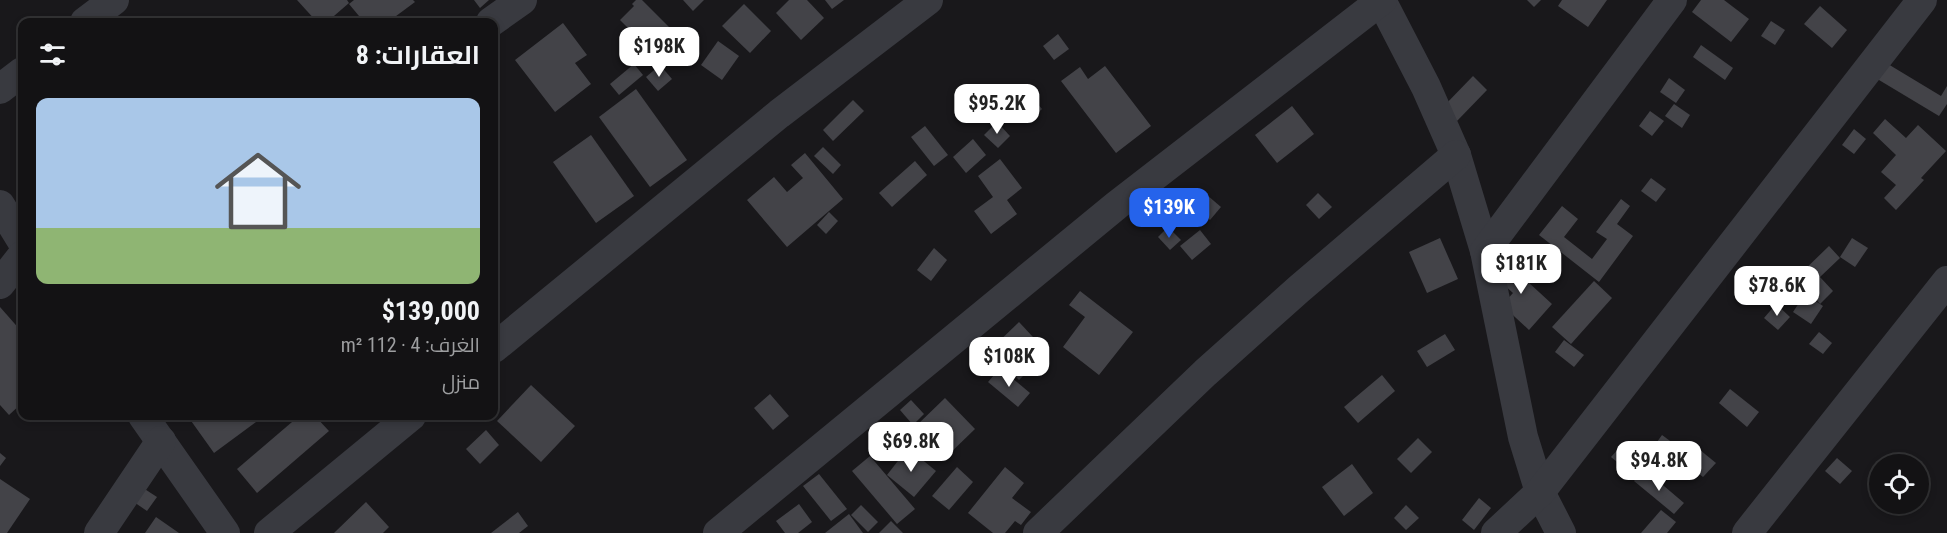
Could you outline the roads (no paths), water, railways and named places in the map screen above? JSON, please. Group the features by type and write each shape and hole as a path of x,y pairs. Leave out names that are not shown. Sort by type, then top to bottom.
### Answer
{"street":[{"path":"90,18 114,0"},
{"path":"497,18 522,0"},
{"path":"498,345 779,114 928,0"},
{"path":"718,533 1117,205 1381,0 1426,87 1456,155 1485,251 1523,437 1540,492 1561,533"},
{"path":"1485,251 1672,0"},
{"path":"1497,533 1540,492 1922,0"},
{"path":"0,90 18,75"},
{"path":"1038,533 1205,373 1456,155"},
{"path":"0,205 18,234"},
{"path":"0,284 18,261"},
{"path":"1747,533 1947,281"},
{"path":"146,420 225,533"},
{"path":"269,533 406,420"},
{"path":"99,533 161,441"}]}
